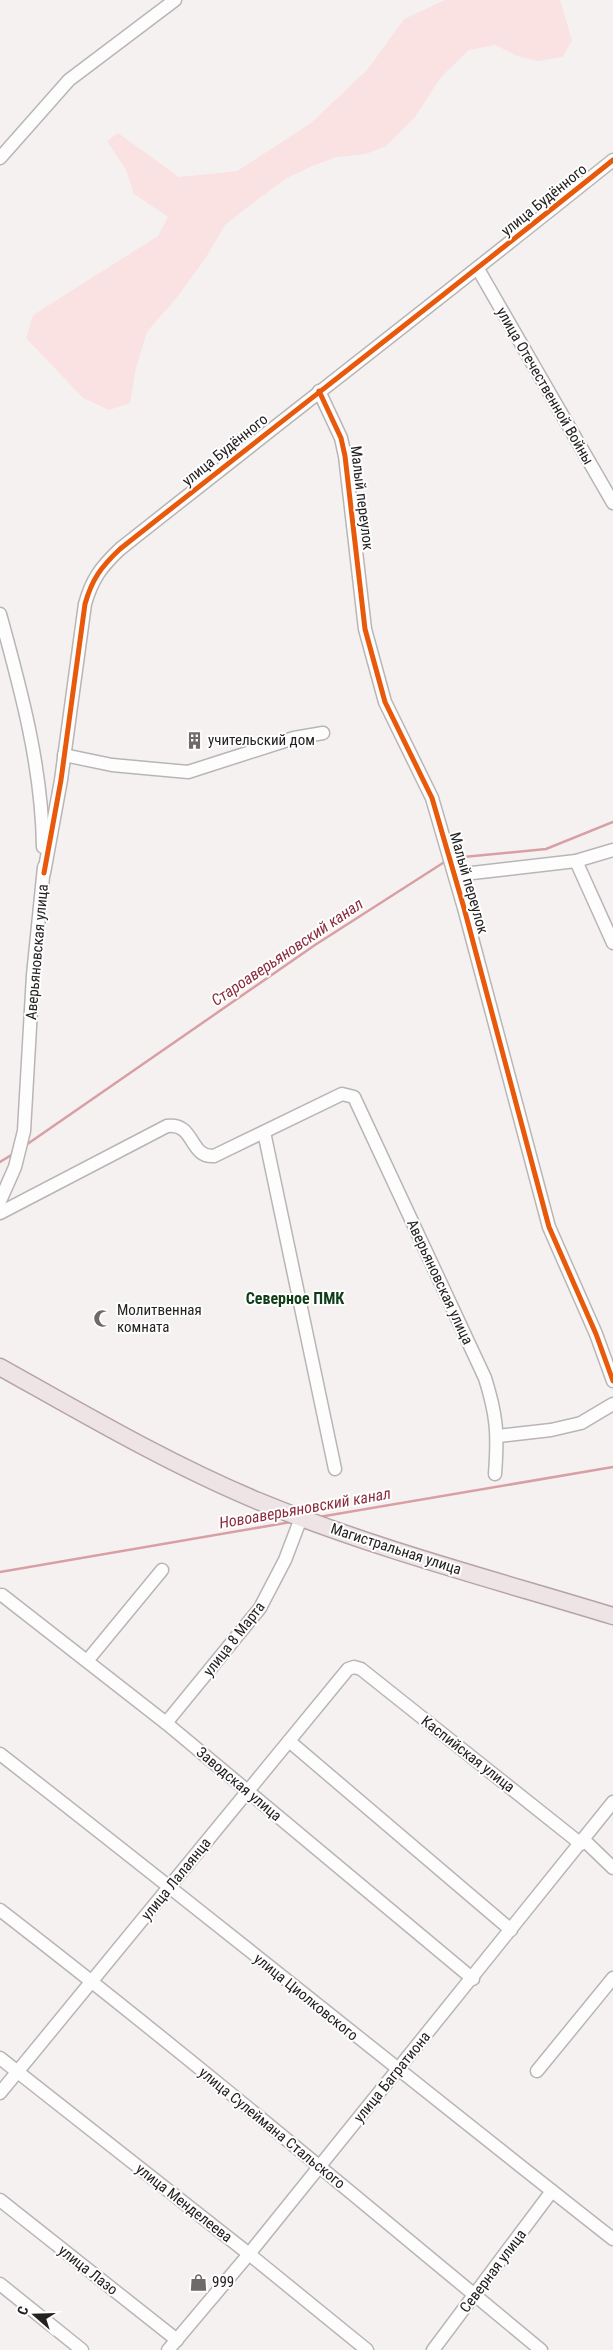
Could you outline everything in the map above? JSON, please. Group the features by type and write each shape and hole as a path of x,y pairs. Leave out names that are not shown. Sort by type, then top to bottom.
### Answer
{"main road":[{"name":"Магистральная улица","path":"0,1367 207,1479 301,1518 613,1616"}],"street":[{"path":"0,158 69,80 175,0"},
{"name":"улица Будённого","path":"44,874 64,755 85,604 91,584 103,565 120,549 319,391 478,269 613,160"},
{"name":"улица Отечественной Войны","path":"478,269 613,502"},
{"name":"Малый переулок","path":"319,391 341,438 345,456 365,629 385,702 432,798 455,875 549,1227 596,1334 613,1381"},
{"name":"Аверьяновская улица","path":"0,614 36,761 41,797 44,874 33,975 24,1131 15,1167 0,1201"},
{"path":"64,755 112,765 188,772 294,738 323,733"},
{"path":"455,875 576,861 613,850"},
{"path":"576,861 613,943"},
{"name":"Аверьяновская улица","path":"264,1132 342,1094 354,1097 485,1378 495,1409 498,1436 496,1474"},
{"path":"0,1213 167,1126 176,1125 184,1129 200,1153 206,1157 214,1156 264,1132 335,1469"},
{"path":"498,1436 551,1430 581,1423 613,1404"},
{"name":"улица 8 Марта","path":"166,1723 260,1608 285,1560 301,1518"},
{"path":"87,1660 162,1570"},
{"name":"Заводская улица","path":"2,1594 166,1723 473,1978"},
{"name":"улица Лалаянца","path":"0,2093 348,1669 354,1667"},
{"name":"Каспийская улица","path":"354,1667 361,1669 613,1868"},
{"path":"289,1741 511,1930"},
{"name":"улица Циолковского","path":"0,1754 170,1886 397,2070 613,2239"},
{"name":"улица Багратиона","path":"168,2350 249,2254 613,1802"},
{"name":"улица Сулеймана Стальского","path":"0,1910 92,1981 320,2166 541,2350"},
{"path":"537,2071 613,1978"},
{"name":"улица Менделеева","path":"0,2058 249,2254 367,2350"},
{"name":"Северная улица","path":"433,2350 552,2191"},
{"name":"улица Лазо","path":"0,2200 177,2340"},
{"path":"0,2284 82,2350"}],"shaded area":[{"path":"445,0 560,0 572,40 563,57 538,61 517,56 495,45 469,50 441,77 415,117 386,146 366,154 337,157 287,178 225,225 205,259 178,296 147,332 136,368 130,403 109,410 83,398 26,338 33,315 158,236 168,217 134,194 126,170 107,141 118,133 179,177 237,171 311,123 368,69 404,19"}],"waterway":[{"name":"Староаверьяновский канал","path":"453,858 546,849 613,822"},
{"name":"Староаверьяновский канал","path":"26,1145 315,945 446,861"},
{"name":"Староаверьяновский канал","path":"0,1162 13,1154"},
{"name":"Новоаверьяновский канал","path":"319,1517 613,1467"},
{"name":"Новоаверьяновский канал","path":"0,1572 291,1522"}],"cycle path":[{"path":"44,873 61,780 85,604 94,580 102,568 120,549 613,160"},
{"path":"319,391 341,438 345,456 365,629 385,702 432,798 464,908 549,1227 596,1334 613,1381"}],"place":[{"name":"учительский дом","path":"194,740"},
{"name":"Молитвенная комната","path":"103,1319"},
{"name":"999","path":"198,2282"}],"district":[{"name":"Северное ПМК","path":"295,1298"}]}
